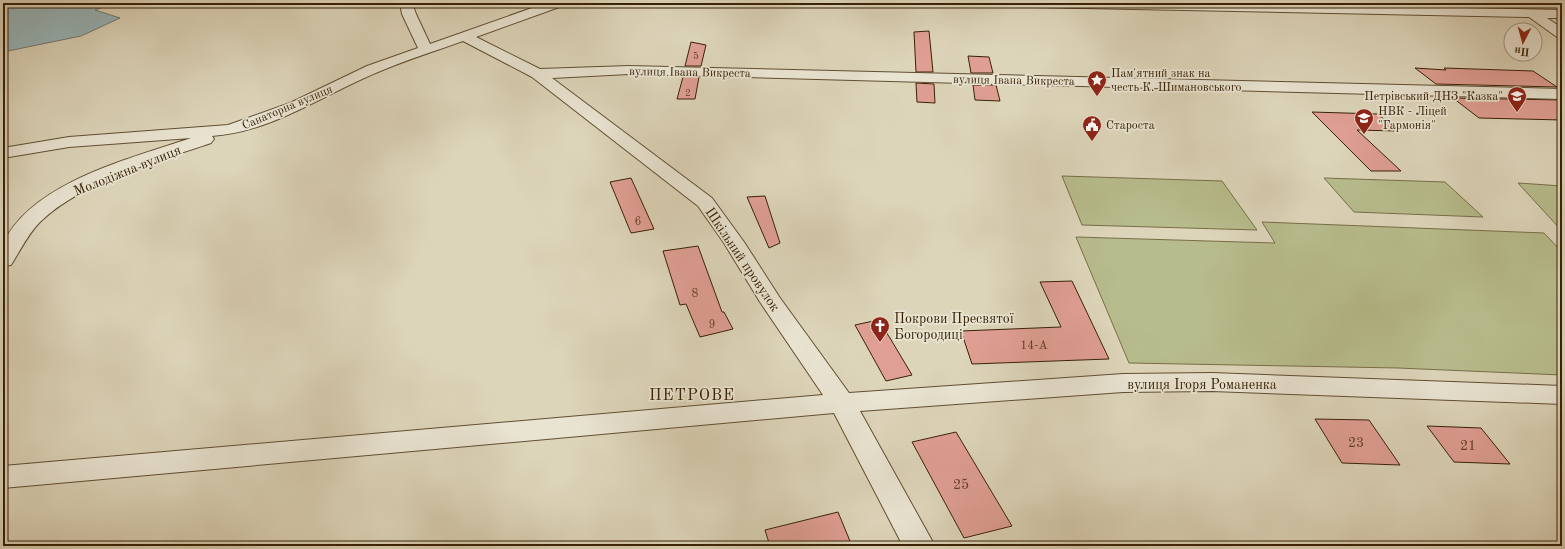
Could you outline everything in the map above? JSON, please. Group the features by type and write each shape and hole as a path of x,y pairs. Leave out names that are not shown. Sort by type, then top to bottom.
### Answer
{"street":[{"path":"406,3 409,14 426,49"},
{"name":"Санаторна вулиця","path":"3,152 69,142 230,130 296,106 372,69 558,3"},
{"path":"1032,3 1562,14"},
{"path":"1518,3 1530,13 1562,34"},
{"name":"Шкільний провулок","path":"464,36 537,74 705,202 734,242 771,302 842,403 919,546"},
{"name":"вулиця Івана Викреста","path":"537,74 629,70 1562,94"},
{"name":"Молодіжна вулиця","path":"3,260 33,218 65,195 105,176 230,130"},
{"name":"вулиця Ігоря Романенка","path":"3,477 842,403 1123,383 1212,382 1562,395"}],"green space":[{"path":"1062,176 1222,181 1257,230 1082,225"},
{"path":"1324,178 1445,182 1483,217 1354,212"},
{"path":"1518,183 1562,186 1562,231"},
{"path":"1262,222 1544,233 1562,252 1562,375 1398,368 1129,363 1076,237 1275,243"}],"water":[{"path":"3,3 114,3 95,10 120,18 81,36 3,52"}],"building":[{"path":"929,31 933,72 916,72 914,32"},
{"path":"691,42 706,45 701,66 685,66"},
{"path":"968,56 989,57 993,73 971,73"},
{"path":"1415,68 1446,70 1444,68 1533,71 1557,87 1436,84"},
{"path":"683,77 699,77 695,99 677,99"},
{"path":"916,83 934,84 935,103 917,102"},
{"path":"973,85 996,85 1000,101 975,100"},
{"path":"1453,98 1562,100 1562,120 1479,118"},
{"path":"1312,112 1378,114 1398,131 1357,130 1401,171 1371,171"},
{"path":"631,178 654,229 631,233 610,182"},
{"path":"765,196 780,243 769,248 747,197"},
{"path":"698,246 722,312 724,312 733,329 700,337 686,304 680,305 663,251"},
{"path":"1072,281 1109,359 972,364 961,331 1061,327 1040,282"},
{"path":"878,320 912,375 886,381 855,325"},
{"path":"1315,419 1369,420 1400,465 1342,463"},
{"path":"1427,426 1481,428 1510,464 1454,462"},
{"path":"956,432 1012,526 964,538 912,442"},
{"path":"838,512 852,546 770,546 765,530"}],"place":[{"name":"Пам'ятний знак на честь К. Шимановського","path":"1097,97"},
{"name":"Петрівський ДНЗ \"Казка\"","path":"1517,113"},
{"name":"НВК - Ліцей \"Гармонія\"","path":"1364,135"},
{"name":"Староста","path":"1092,142"},
{"name":"Покрови Пресвятої Богородиці","path":"880,343"}],"district":[{"name":"ПЕТРОВЕ","path":"692,394"}]}
